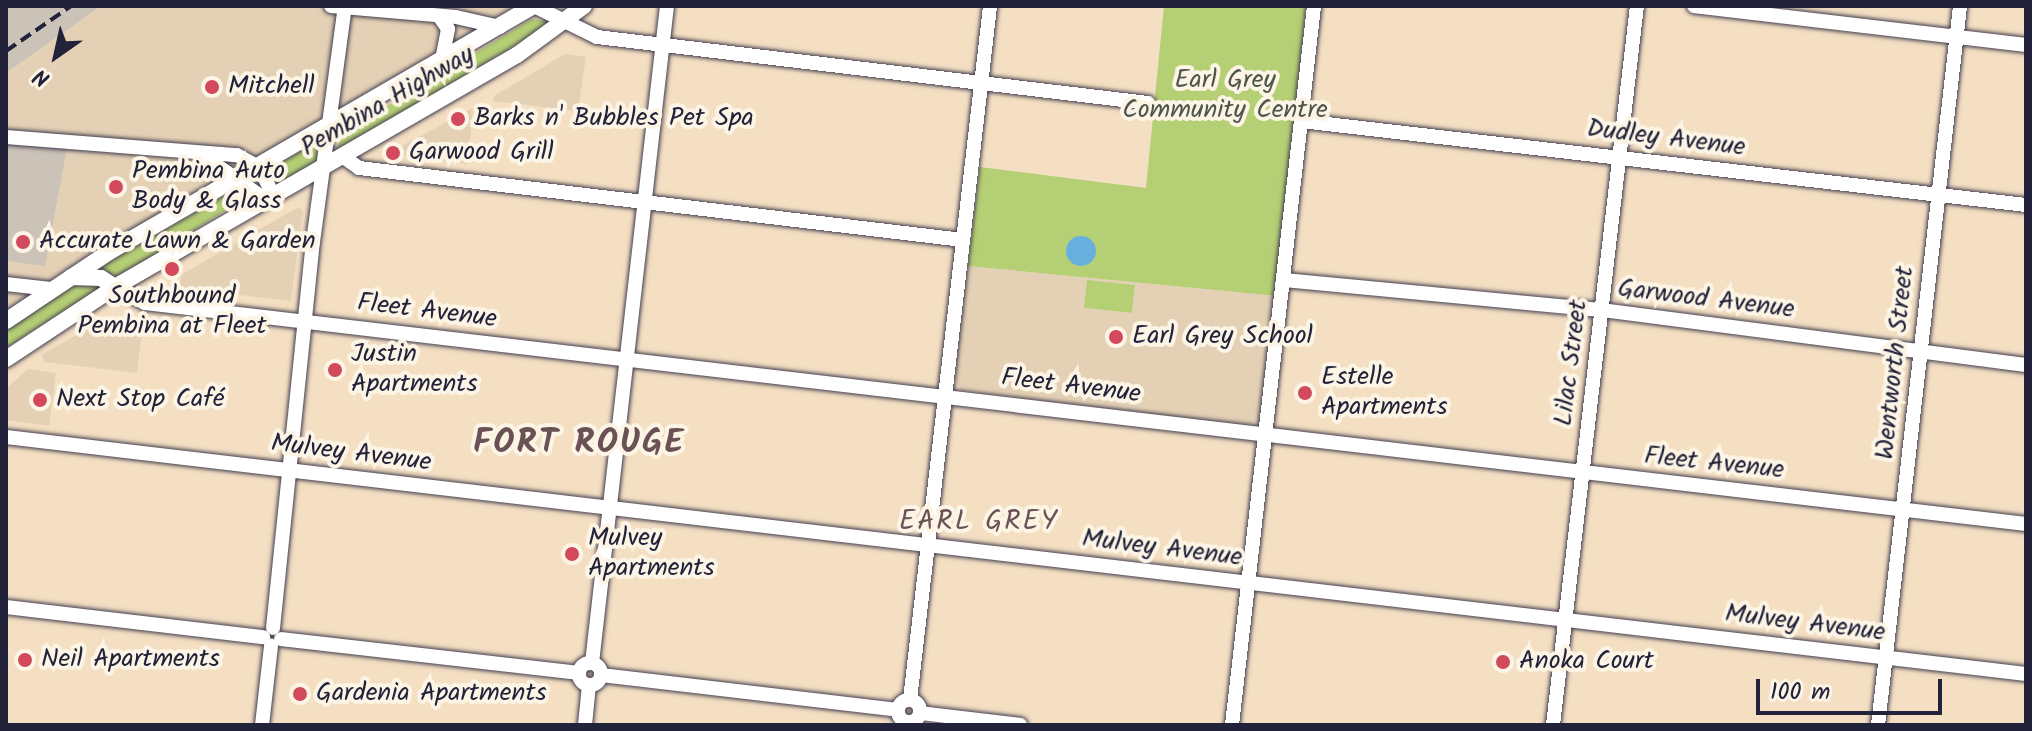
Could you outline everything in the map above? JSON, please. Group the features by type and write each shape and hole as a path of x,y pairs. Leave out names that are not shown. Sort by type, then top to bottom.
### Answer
{"main road":[{"name":"Pembina Highway","path":"6,321 70,277 533,6"},
{"name":"Pembina Highway","path":"6,359 115,287 342,156 565,21 584,6"},
{"path":"70,277 89,275 115,287"}],"street":[{"path":"262,725 323,167 331,124 340,6 439,16 500,27"},
{"path":"533,6 597,37 1148,103"},
{"path":"585,725 589,685 597,669 610,508 667,6"},
{"path":"908,718 990,6"},
{"path":"1232,725 1314,6"},
{"name":"Lilac Street","path":"1553,725 1637,6"},
{"path":"1694,6 2026,45"},
{"name":"Wentworth Street","path":"1878,725 1960,6"},
{"path":"439,16 448,29 442,60"},
{"name":"Dudley Avenue","path":"1301,121 2026,205"},
{"path":"6,137 202,155 237,155 259,167 270,198"},
{"path":"202,155 270,198"},
{"path":"342,156 359,168 963,240"},
{"name":"Garwood Avenue","path":"1283,280 1602,310 2026,365"},
{"path":"6,284 51,289"},
{"name":"Fleet Avenue","path":"115,287 134,301 2026,524"},
{"name":"Mulvey Avenue","path":"6,437 2026,674"},
{"path":"6,607 579,673 597,669 908,718 1020,725"},
{"path":"579,673 589,685"}],"shaded area":[{"path":"6,6 101,6 6,73"},
{"path":"101,6 533,6 6,321 6,261 45,265 6,137 6,73"},
{"path":"565,54 586,57 578,111 493,101 494,96"},
{"path":"473,108 468,164 393,155 394,150"},
{"path":"6,137 68,143 45,266 6,261"},
{"path":"299,207 303,211 299,238 254,232"},
{"path":"241,240 298,246 291,301 179,288 181,275"},
{"name":"Earl Grey School","path":"968,266 1277,296 1261,419 1248,426 961,390 955,378"},
{"path":"94,325 142,330 137,373 45,362 41,355"},
{"path":"28,369 56,373 49,426 6,420 6,389"}],"green space":[{"name":"Earl Grey Community Centre","path":"1164,6 1306,6 1277,296 968,266 980,167 1146,188"},
{"path":"532,19 554,22 335,153 342,133"},
{"path":"321,139 317,162 273,186 270,169"},
{"path":"236,189 248,196 116,279 97,269"},
{"path":"77,280 102,286 6,348 6,331"},
{"path":"1087,280 1135,285 1132,313 1084,308"}],"water":[{"path":"1081,236 1092,240 1096,251 1092,262 1081,266 1070,262 1066,251 1070,240"}],"railway":[{"path":"6,51 71,6"}],"place":[{"name":"Mitchell","path":"212,87"},
{"name":"Barks n' Bubbles Pet Spa","path":"458,119"},
{"name":"Garwood Grill","path":"393,153"},
{"name":"Pembina Auto Body & Glass","path":"116,187"},
{"name":"Accurate Lawn & Garden","path":"23,242"},
{"name":"Southbound Pembina at Fleet","path":"172,269"},
{"name":"Earl Grey School","path":"1116,337"},
{"name":"Justin Apartments","path":"335,370"},
{"name":"Estelle Apartments","path":"1305,393"},
{"name":"Next Stop Café","path":"40,400"},
{"name":"Mulvey Apartments","path":"572,554"},
{"name":"Neil Apartments","path":"25,660"},
{"name":"Anoka Court","path":"1503,662"},
{"name":"Gardenia Apartments","path":"300,694"}],"district":[{"name":"FORT ROUGE","path":"579,444"},
{"name":"EARL GREY","path":"979,522"}]}
